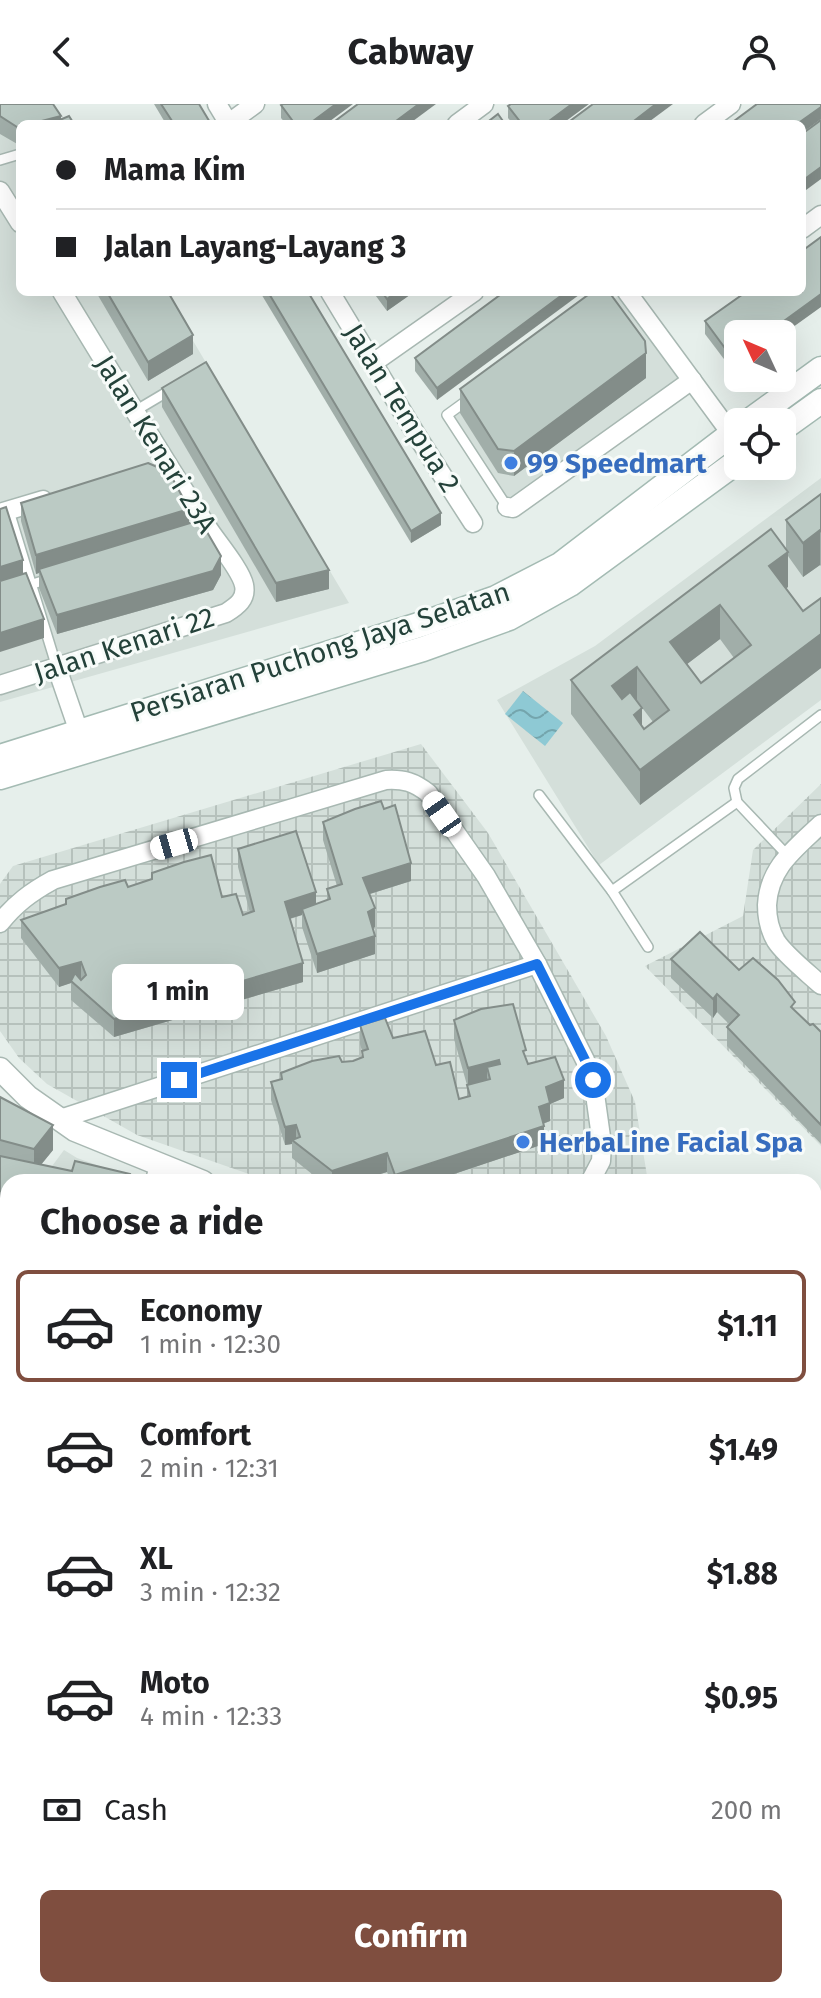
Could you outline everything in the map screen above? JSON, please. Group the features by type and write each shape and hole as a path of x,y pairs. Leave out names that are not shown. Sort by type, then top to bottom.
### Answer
{"main road":[{"name":"Persiaran Puchong Jaya Selatan","path":"770,408 821,369"},
{"path":"796,419 821,401"},
{"name":"Persiaran Puchong Jaya Selatan","path":"5,771 79,732 496,598 560,565 724,443"},
{"name":"Persiaran Puchong Jaya Selatan","path":"5,771 423,649 509,618 570,584 724,471"}],"street":[{"path":"234,120 255,104"},
{"path":"709,120 731,104"},
{"path":"465,120 490,107"},
{"path":"0,191 16,217"},
{"name":"Jalan Kenari 23A","path":"64,296 135,411 160,463 201,531 241,577 245,587 244,597"},
{"name":"Jalan Tempua 2","path":"332,296 473,523"},
{"path":"373,363 468,296"},
{"path":"630,296 692,380 724,415"},
{"path":"507,507 513,508 692,380"},
{"path":"5,512 67,493"},
{"name":"Jalan Kenari 22","path":"0,685 226,613 244,597"},
{"path":"57,668 79,732"},
{"path":"0,923 16,904 53,880 386,780 402,779 415,783 428,793 486,876 537,964 585,1060 593,1080 602,1152 594,1174"},
{"path":"821,824 776,871 768,889 767,920 777,943 821,985"},
{"path":"60,1119 537,964"},
{"path":"0,1069 28,1097 75,1130 152,1173"}],"lane":[{"path":"135,411 176,387"},
{"path":"483,389 447,415 507,507"},
{"path":"5,512 32,584 57,668"},
{"path":"0,594 61,575"},
{"path":"788,856 737,802 734,788 738,779 821,715"},
{"path":"539,795 612,891 648,947"},
{"path":"612,891 737,802"}],"shaded area":[{"path":"0,104 52,104 62,120 16,120 16,296 166,296 349,603 0,702"},
{"path":"618,296 622,296 683,379 507,501 452,416"},
{"path":"821,478 821,700 599,865 497,700 595,646"},
{"path":"421,744 488,833 606,1036 635,1102 647,1174 249,1174 137,1135 47,1084 19,1058 0,1031 0,884 13,866"},
{"path":"821,784 821,1146 645,966 743,916 753,850"},
{"path":"64,1150 77,1158 122,1174 46,1174"},
{"path":"0,1168 29,1174 0,1174"}],"water":[{"path":"523,691 563,723 545,746 505,714"}],"building":[{"path":"0,104 53,104 61,116 46,120 16,120 16,126 0,116"},
{"path":"161,104 199,104 209,120 171,120"},
{"path":"336,104 314,120 292,120 281,105"},
{"path":"358,104 419,104 397,120 336,120"},
{"path":"572,104 550,120 519,120 508,106"},
{"path":"593,104 656,104 635,120 571,120"},
{"path":"757,104 821,104 803,120 735,120"},
{"path":"821,120 821,167 806,178 806,131"},
{"path":"821,237 821,294 785,320 724,320 724,347 705,321 740,296 806,296 806,248"},
{"path":"109,296 170,296 193,335 148,362"},
{"path":"270,296 310,296 441,513 411,531"},
{"path":"499,296 561,296 437,388 415,358"},
{"path":"587,296 612,296 645,341 646,353 514,451 498,449 460,389"},
{"path":"206,362 329,570 276,583 162,388"},
{"path":"148,463 169,472 189,509 36,555 21,503"},
{"path":"821,494 821,532 803,543 786,520"},
{"path":"6,507 23,560 0,567 0,509"},
{"path":"200,520 221,556 213,571 57,615 39,569"},
{"path":"771,529 788,552 769,566 803,611 821,598 821,634 640,770 571,680","holes":["720,605 751,645 701,683 670,642","637,667 669,710 644,729 634,715 642,708 630,692 622,699 612,686"]},
{"path":"26,573 44,619 0,633 0,581"},
{"path":"381,801 384,809 395,805 411,863 363,878 375,908 368,912 375,936 317,954 302,909 330,899 327,889 342,884 323,822"},
{"path":"296,831 316,892 285,902 303,963 114,1019 71,981 75,973 81,980 86,975 81,962 59,968 21,920 66,904 66,899 100,887 125,880 128,887 152,879 152,873 211,855 222,897 236,894 243,915 254,911 238,849"},
{"path":"700,932 739,970 753,958 778,980 795,1002 791,1007 821,1032 821,1125 727,1027 739,1015 717,994 713,999 671,959"},
{"path":"513,1004 528,1064 555,1057 564,1080 546,1087 550,1103 539,1107 544,1126 398,1174 395,1174 387,1153 332,1171 292,1140 300,1137 296,1125 285,1127 271,1082 282,1079 281,1073 312,1061 339,1056 342,1062 363,1057 362,1051 368,1049 360,1025 385,1018 393,1038 425,1031 436,1065 450,1062 459,1099 470,1096 467,1085 490,1079 487,1067 500,1064 499,1060 468,1068 454,1020 481,1009"},
{"path":"0,1097 53,1125 34,1149 0,1140"},
{"path":"0,1156 72,1171 75,1161 130,1174 0,1174"}],"place":[{"name":"99 Speedmart","path":"511,463"},
{"name":"HerbaLine Facial Spa","path":"523,1142"}],"route":[{"path":"179,1080 537,964 593,1080"}]}
